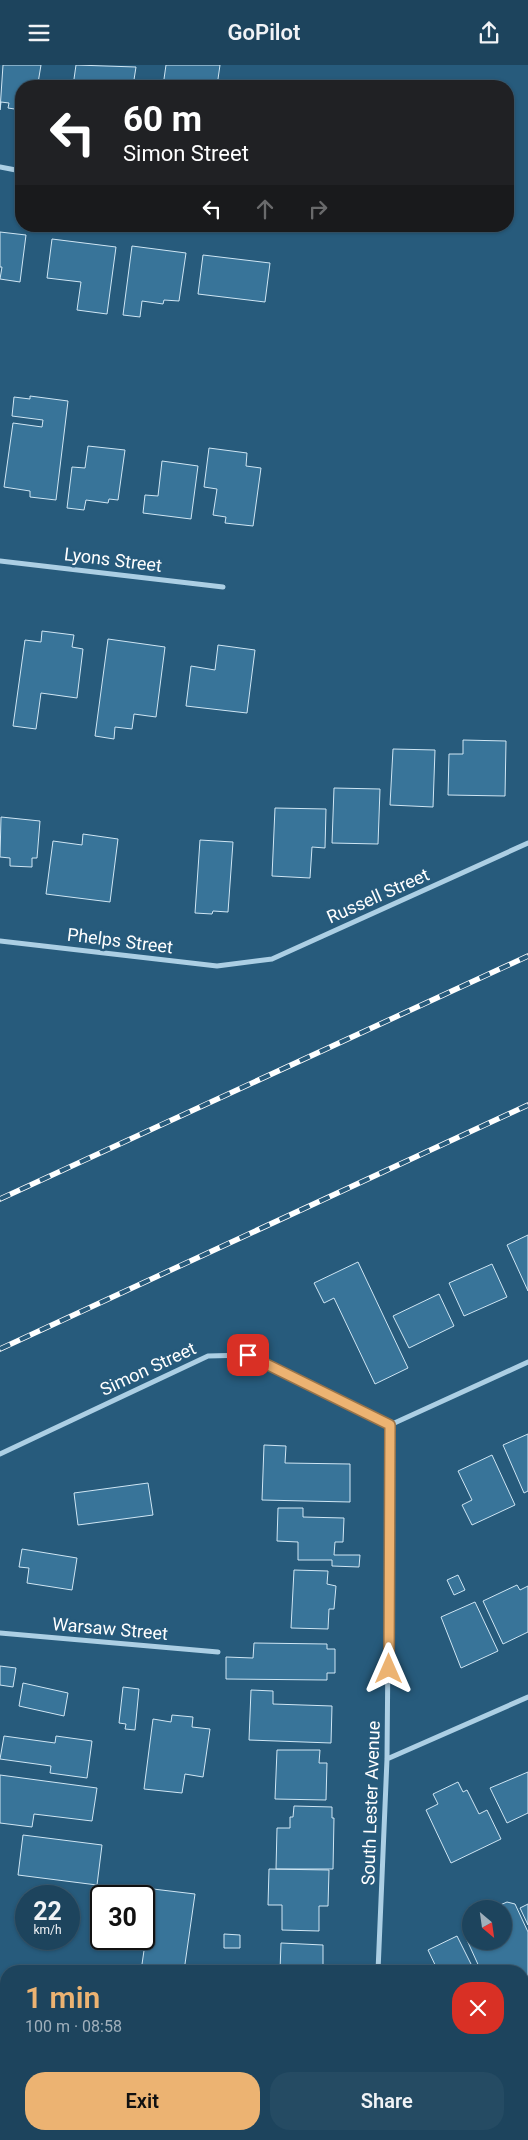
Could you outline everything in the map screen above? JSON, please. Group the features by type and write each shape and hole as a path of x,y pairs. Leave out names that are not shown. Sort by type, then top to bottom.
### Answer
{"street":[{"path":"0,167 15,170"},
{"name":"Lyons Street","path":"0,561 223,587"},
{"name":"Russell Street","path":"237,964 272,959 528,843"},
{"name":"Phelps Street","path":"0,941 217,966 237,964"},
{"name":"Simon Street","path":"0,1454 208,1356 248,1355 390,1425"},
{"path":"390,1425 528,1362"},
{"name":"South Lester Avenue","path":"378,1965 387,1759 390,1425"},
{"name":"Warsaw Street","path":"0,1633 218,1652"},
{"path":"387,1759 528,1697"}],"building":[{"path":"3,65 41,65 38,80 15,80 15,109 8,108 9,103 1,102 0,110"},
{"path":"76,65 136,67 134,80 74,80"},
{"path":"166,65 220,65 218,80 164,80"},
{"path":"0,232 26,235 20,282 0,279 2,267 0,267"},
{"path":"52,239 116,247 107,314 77,310 81,282 47,278"},
{"path":"132,246 186,253 179,301 164,300 163,304 142,301 140,317 123,315"},
{"path":"203,255 270,263 265,302 198,294"},
{"path":"30,396 68,401 56,500 30,497 30,491 4,487 13,423 42,427 43,420 12,416 14,397 30,399"},
{"path":"88,446 125,450 118,500 109,499 108,503 86,500 84,510 67,508 72,467 85,468"},
{"path":"209,448 247,453 246,466 261,468 253,526 225,523 226,517 213,515 217,489 204,487"},
{"path":"162,461 198,466 191,519 143,513 145,495 158,496"},
{"path":"42,631 74,635 72,647 83,649 77,698 41,693 36,729 13,726 25,640 41,642"},
{"path":"108,639 165,647 156,717 134,714 132,729 115,727 114,739 95,736"},
{"path":"218,645 255,650 247,713 186,706 191,666 215,670"},
{"path":"463,740 506,741 505,796 448,795 449,754 463,754"},
{"path":"393,749 435,750 433,807 390,805"},
{"path":"334,788 380,789 378,844 332,843"},
{"path":"275,808 326,809 325,848 312,847 310,878 272,876"},
{"path":"1,817 40,821 37,858 32,858 32,867 10,866 10,858 0,857"},
{"path":"83,834 118,839 110,902 46,894 53,841 82,845"},
{"path":"200,840 233,842 228,912 213,911 212,914 195,913"},
{"path":"528,1235 528,1291 507,1245"},
{"path":"358,1262 408,1368 375,1384 334,1298 324,1303 314,1283"},
{"path":"492,1264 507,1297 464,1316 449,1283"},
{"path":"439,1294 454,1326 409,1348 393,1316"},
{"path":"528,1434 528,1491 524,1493 503,1445"},
{"path":"264,1445 286,1446 285,1463 350,1464 350,1502 262,1500"},
{"path":"492,1455 515,1505 472,1525 462,1505 472,1500 458,1471"},
{"path":"148,1483 153,1515 78,1525 74,1493"},
{"path":"278,1508 303,1508 303,1517 344,1518 343,1542 335,1542 334,1555 360,1555 359,1567 332,1566 332,1560 298,1560 298,1542 277,1541"},
{"path":"22,1549 77,1558 72,1590 27,1583 29,1568 19,1567"},
{"path":"294,1570 328,1571 327,1584 336,1586 334,1609 329,1609 328,1629 291,1628"},
{"path":"458,1575 465,1590 454,1595 447,1580"},
{"path":"517,1585 520,1590 528,1586 528,1632 503,1644 483,1601"},
{"path":"475,1602 498,1651 461,1668 441,1617"},
{"path":"254,1643 327,1644 327,1649 335,1649 335,1673 327,1673 327,1680 226,1679 226,1657 253,1658"},
{"path":"0,1666 16,1668 13,1687 0,1685"},
{"path":"23,1683 68,1693 64,1716 19,1706"},
{"path":"123,1687 139,1689 135,1730 125,1729 126,1724 119,1723"},
{"path":"251,1690 273,1691 273,1704 332,1706 331,1743 249,1740"},
{"path":"172,1715 193,1717 192,1727 210,1729 203,1777 185,1774 182,1793 144,1789 153,1719 171,1722"},
{"path":"4,1736 55,1743 56,1736 92,1741 87,1778 50,1773 51,1766 0,1759"},
{"path":"277,1750 320,1750 319,1763 327,1763 326,1800 275,1799"},
{"path":"528,1772 528,1813 507,1823 490,1788"},
{"path":"0,1775 97,1788 92,1821 34,1814 32,1827 0,1823"},
{"path":"458,1782 463,1792 467,1790 479,1814 487,1810 501,1839 451,1863 426,1810 438,1804 433,1794"},
{"path":"294,1806 332,1807 332,1818 334,1818 333,1869 276,1869 277,1828 290,1828 290,1817 293,1817"},
{"path":"23,1835 102,1845 97,1885 18,1875"},
{"path":"269,1869 329,1870 328,1906 319,1906 319,1931 282,1930 282,1905 268,1905"},
{"path":"155,1889 195,1894 185,1965 142,1965 144,1950 155,1950"},
{"path":"512,1903 515,1904 528,1932 528,1965 478,1965 471,1950 512,1950"},
{"path":"528,1904 528,1925 520,1908"},
{"path":"224,1934 240,1935 240,1948 224,1948"},
{"path":"457,1936 462,1950 464,1950 472,1965 435,1965 428,1950"},
{"path":"281,1943 323,1945 323,1965 280,1965"}],"railway":[{"path":"0,1199 528,956"},
{"path":"0,1349 528,1105"}],"route":[{"path":"248,1355 390,1425 389,1669"}]}
